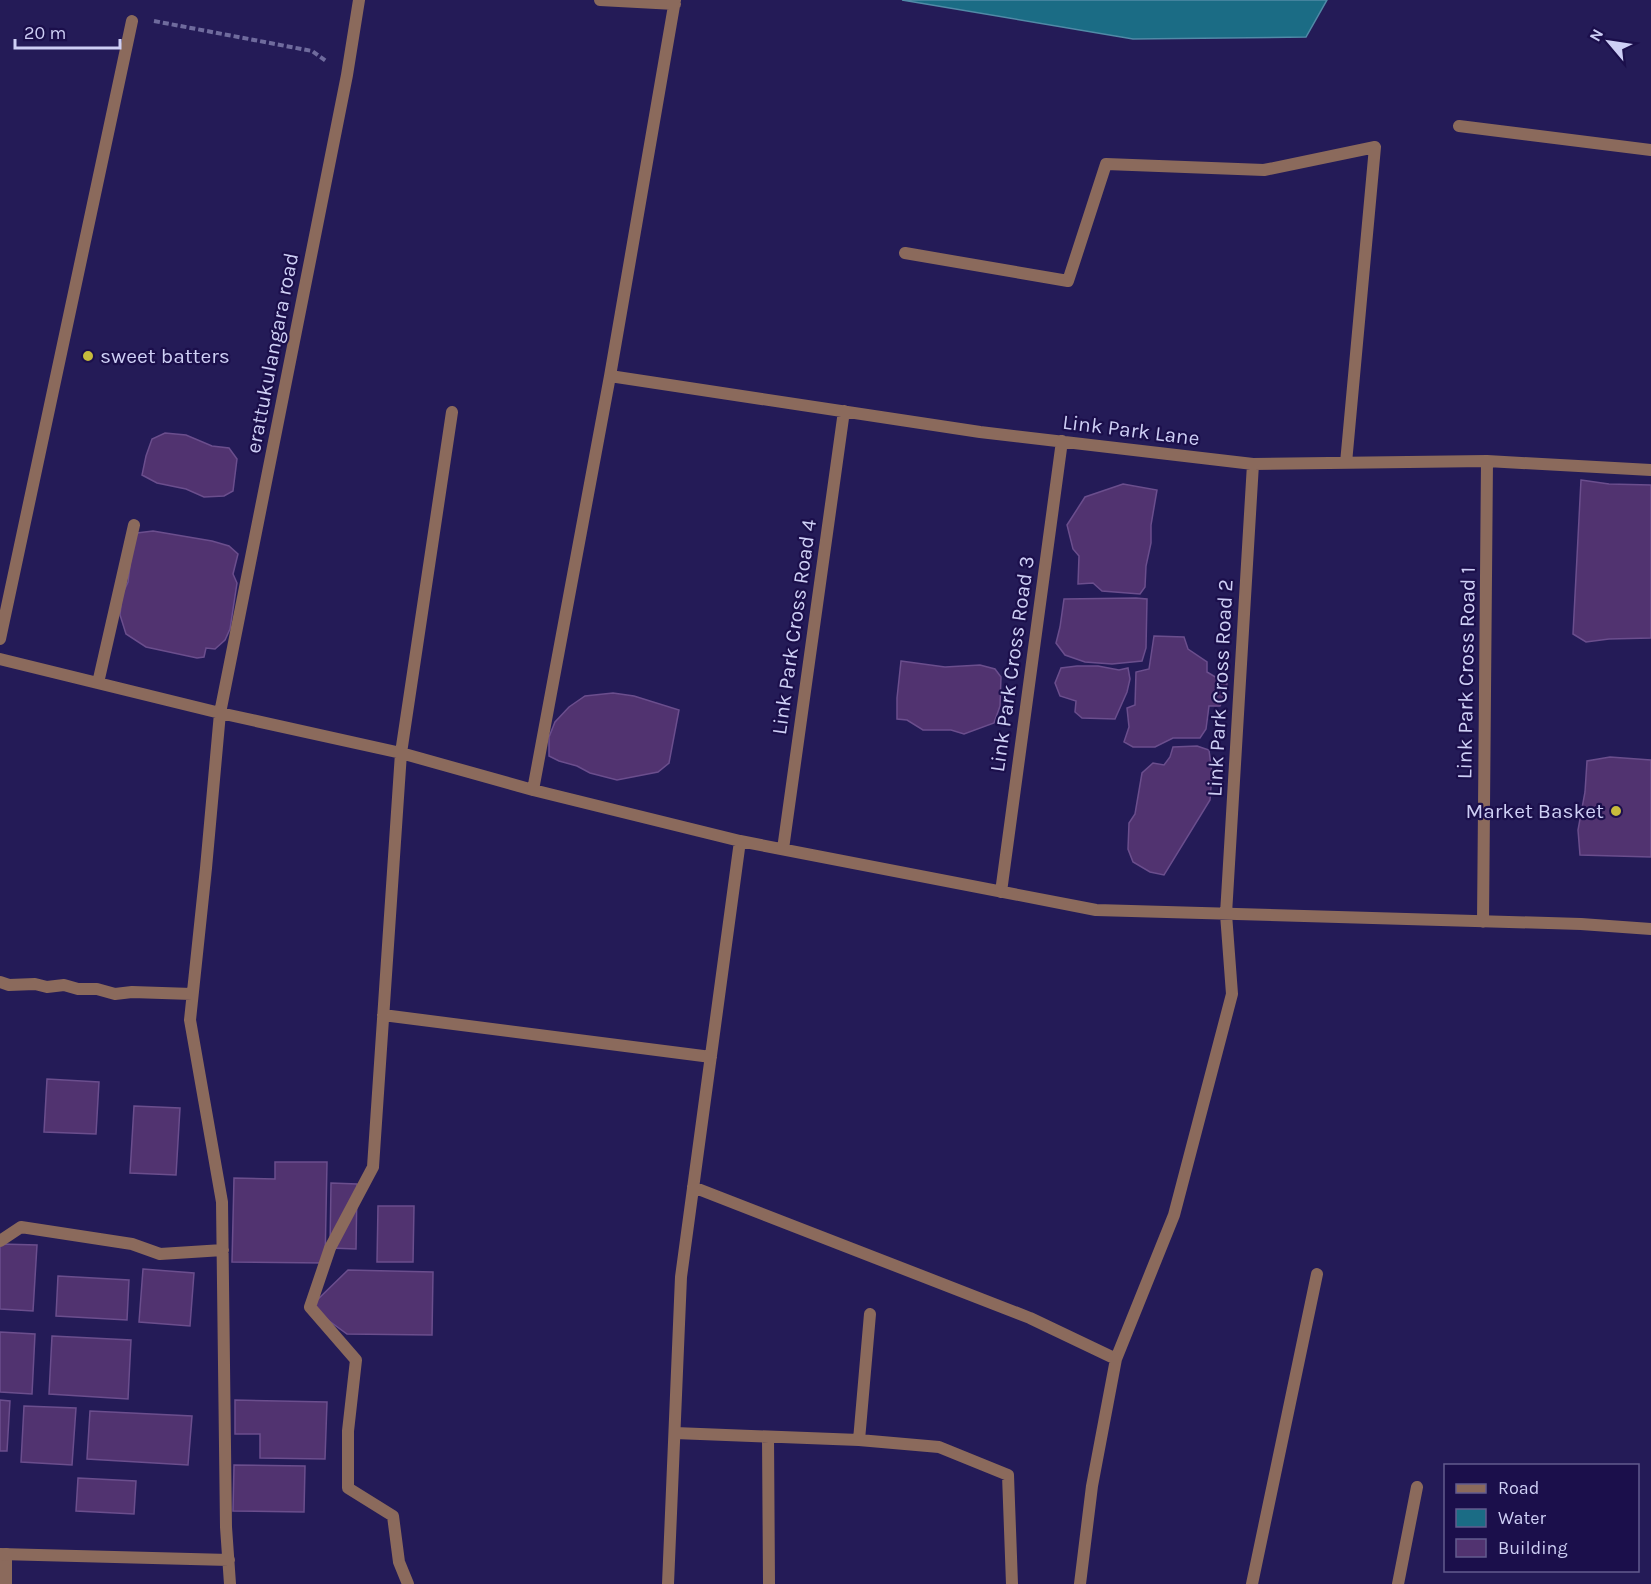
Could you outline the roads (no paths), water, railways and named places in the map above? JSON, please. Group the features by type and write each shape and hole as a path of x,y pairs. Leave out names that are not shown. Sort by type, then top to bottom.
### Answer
{"street":[{"name":"erattukulangara road","path":"230,1584 226,1527 222,1202 190,1020 192,994 206,868 219,713 345,87 359,0"},
{"path":"534,790 610,376 675,2 600,0"},
{"path":"0,639 132,21"},
{"path":"1459,126 1651,150"},
{"path":"905,253 1068,281 1106,164 1264,170 1375,147 1346,463"},
{"name":"Link Park Lane","path":"610,376 981,432 1253,464 1487,461 1651,470"},
{"name":"Link Park Cross Road 4","path":"783,849 844,411"},
{"path":"408,1584 399,1562 393,1516 348,1488 348,1431 356,1360 310,1307 330,1248 373,1167 401,753 452,412"},
{"name":"Link Park Cross Road 3","path":"1001,892 1062,441"},
{"name":"Link Park Cross Road 1","path":"1483,922 1487,461"},
{"name":"Link Park Cross Road 2","path":"1080,1584 1092,1486 1116,1359 1174,1215 1232,994 1226,914 1253,464"},
{"path":"98,683 134,525"},
{"path":"0,659 219,713 401,753 534,790 740,841 1096,910 1581,924 1651,929"},
{"path":"668,1584 681,1277 740,841"},
{"path":"0,982 9,985 34,984 47,987 64,985 115,994 132,992 192,994"},
{"path":"383,1015 711,1057"},
{"path":"693,1187 1030,1318 1116,1359"},
{"path":"0,1240 21,1227 122,1242 160,1254 223,1250"},
{"path":"1252,1584 1317,1274"},
{"path":"859,1440 870,1314"},
{"path":"675,1433 859,1440 939,1447 1008,1475 1012,1584"},
{"path":"768,1437 769,1584"},
{"path":"1398,1584 1417,1487"},
{"path":"6,1584 3,1554 229,1560"}],"water":[{"path":"902,0 1327,0 1306,37 1133,39"}],"place":[{"name":"sweet batters","path":"88,356"},
{"name":"Market Basket","path":"1616,811"}]}
